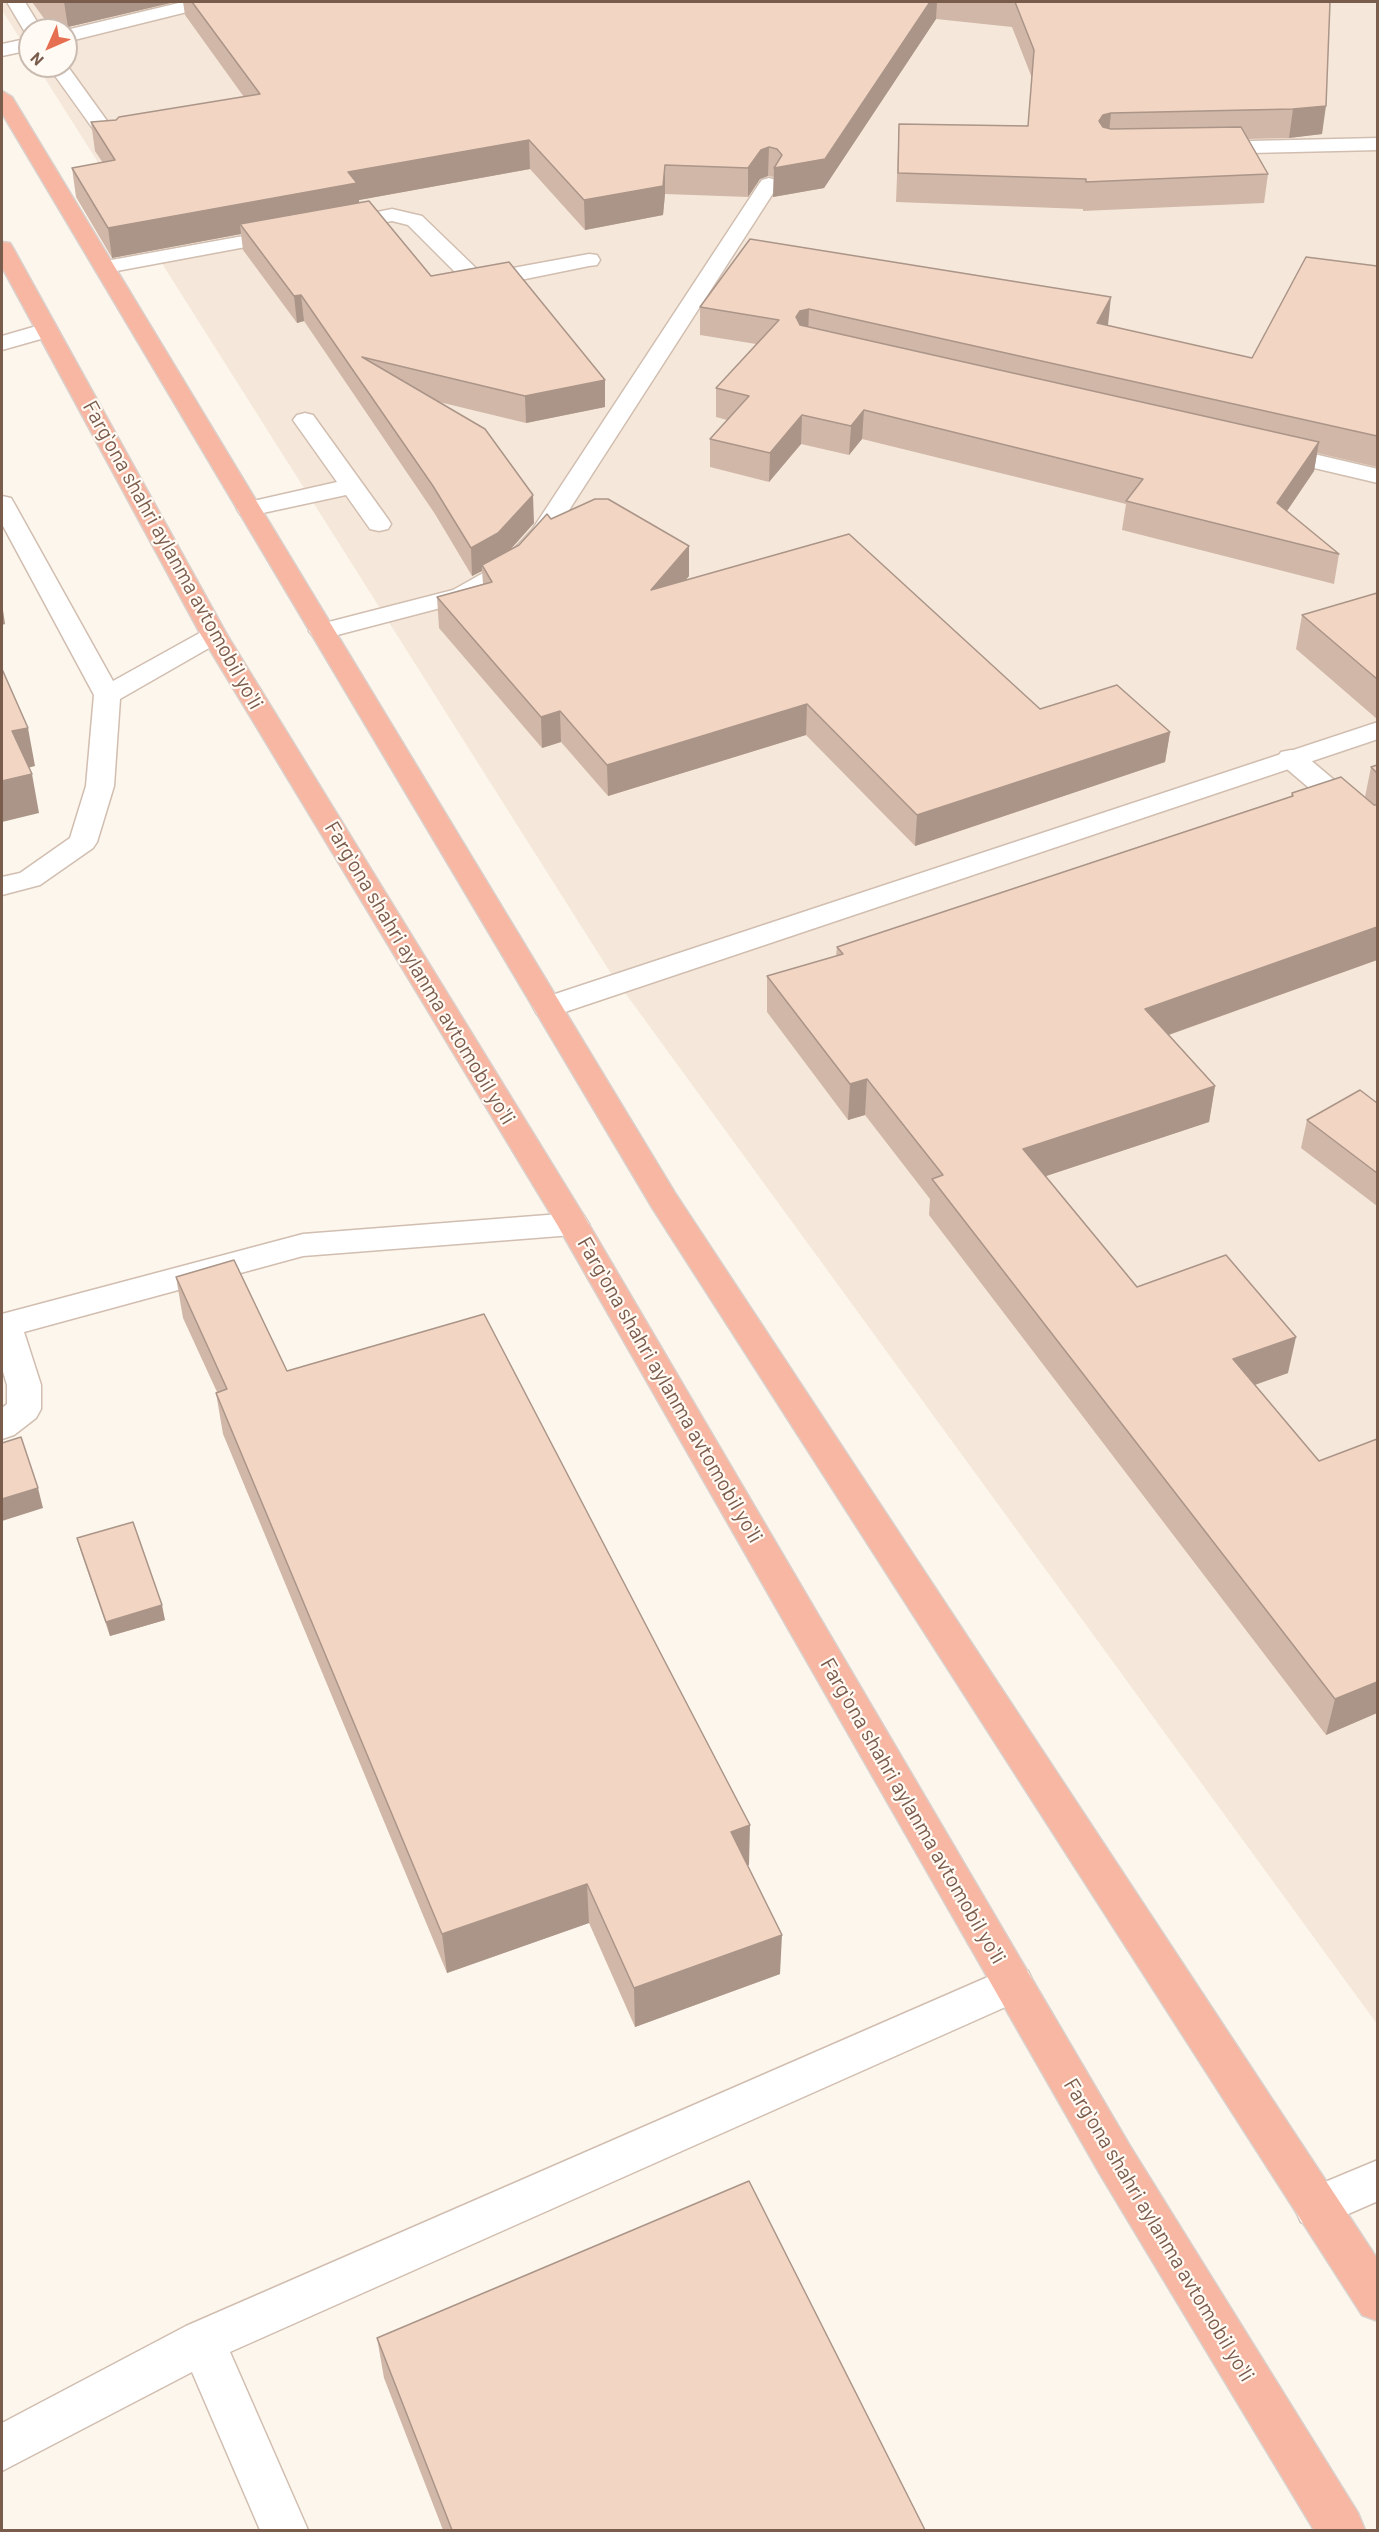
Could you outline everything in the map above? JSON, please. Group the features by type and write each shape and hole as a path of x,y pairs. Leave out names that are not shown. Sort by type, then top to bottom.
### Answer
{"highway":[{"path":"2,97 664,1201 1377,2300"},
{"name":"Fargʻona shahri aylanma avtomobil yoʻli","path":"2,248 214,635 573,1224 1115,2160 1341,2530"}],"street":[{"path":"16,2 26,18"},
{"path":"78,33 204,2"},
{"path":"2,50 18,47"},
{"path":"67,78 113,143"},
{"path":"1190,148 1377,144"},
{"path":"322,631 462,595 510,568 541,535 769,184"},
{"path":"106,267 392,215 415,220 472,276 491,279 589,260"},
{"path":"2,343 47,330"},
{"path":"305,420 379,524"},
{"path":"1250,446 1377,476"},
{"path":"249,509 352,486"},
{"path":"2,502 107,695 100,786 82,842 30,879 2,886"},
{"path":"107,695 214,635"},
{"path":"548,1007 1377,730"},
{"path":"1291,758 1377,832"},
{"path":"2,1426 24,1409 24,1385 3,1321 303,1245 573,1224"},
{"path":"2,2448 202,2342 1013,1984"},
{"path":"1316,2207 1377,2180"},
{"path":"202,2342 284,2530"}],"shaded area":[{"path":"2,2 1377,2 1377,2024 612,975 45,78 78,78 78,18 18,18 18,36 2,10"}],"building":[{"path":"192,2 930,2 825,159 774,168 782,155 777,149 769,147 761,150 748,168 665,165 663,186 584,200 529,140 348,172 357,183 108,228 72,168 115,160 91,122 116,120 119,117 260,94"},
{"path":"1015,2 1330,2 1326,106 1293,109 1111,113 1103,115 1099,121 1103,127 1111,129 1241,127 1268,174 1086,182 1086,179 898,173 899,124 1028,126 1034,50"},
{"path":"369,201 431,276 509,262 605,380 525,396 362,357 485,429 533,495 498,533 471,548 433,486 301,295 294,296 240,224"},
{"path":"750,239 1111,297 1097,323 1252,358 1306,257 1377,266 1377,436 809,309 800,311 796,317 800,325 1319,442 1277,503 1339,554 1126,501 1143,479 864,410 851,426 802,415 770,453 710,439 749,396 716,388 779,320 700,307"},
{"path":"595,499 608,499 689,546 651,590 849,534 1040,709 1117,685 1170,732 917,815 807,704 607,765 560,711 541,717 437,597 492,582 482,565 519,545 547,514 551,519"},
{"path":"1377,593 1377,679 1302,615"},
{"path":"2,669 28,728 12,731 32,774 2,781"},
{"path":"1377,765 1377,773 1371,767"},
{"path":"1341,777 1374,805 1377,805 1377,927 1145,1009 1215,1086 1023,1149 1137,1287 1226,1255 1296,1337 1233,1359 1319,1461 1377,1439 1377,1682 1335,1699 932,1179 943,1175 867,1079 850,1084 767,976 843,954 837,947 1293,796 1292,793"},
{"path":"1360,1090 1377,1103 1377,1173 1307,1120"},
{"path":"234,1260 287,1371 484,1314 750,1825 731,1832 782,1935 634,1988 587,1884 442,1934 216,1393 227,1389 176,1277"},
{"path":"21,1437 38,1488 2,1499 2,1443"},
{"path":"133,1522 162,1605 106,1622 77,1538"},
{"path":"749,2181 925,2530 452,2530 377,2338"}]}
